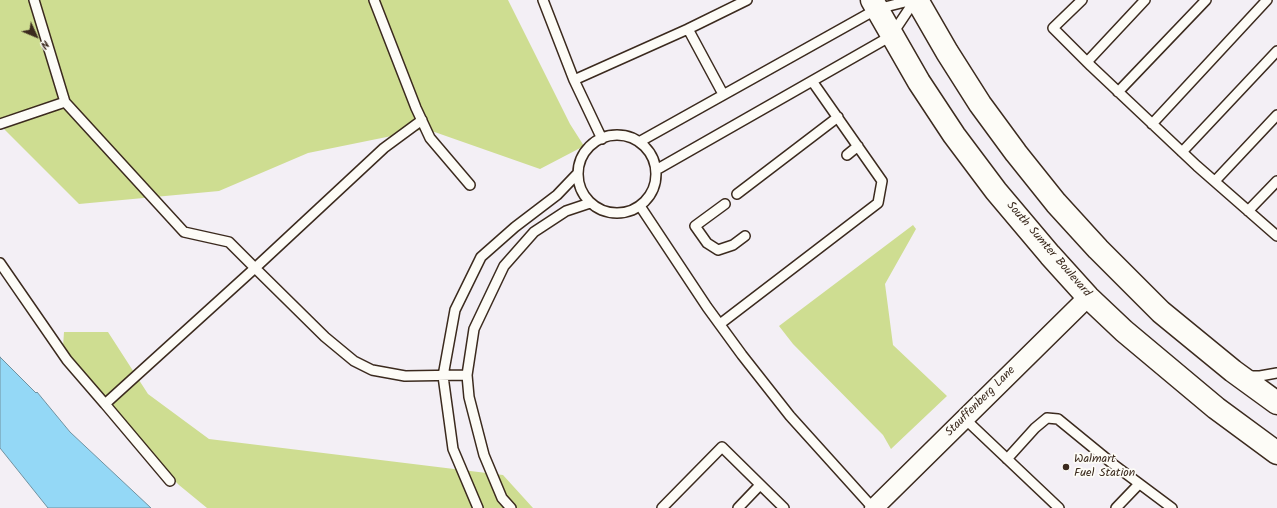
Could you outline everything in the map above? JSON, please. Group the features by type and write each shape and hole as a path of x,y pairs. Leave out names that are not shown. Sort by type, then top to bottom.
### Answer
{"main road":[{"path":"915,0 946,52 980,104 1016,153 1056,203 1098,249 1161,312 1233,371 1277,403"},
{"name":"South Sumter Boulevard","path":"875,5 891,36 954,135 996,191 1050,255 1088,297 1124,331 1188,386 1277,453"}],"street":[{"name":"Stauffenberg Lane","path":"874,508 1088,297"}],"lane":[{"path":"34,0 65,102 184,232 229,242 325,337 354,361 372,370 405,376 467,375"},
{"path":"374,0 430,138 470,185"},
{"path":"543,0 574,80 602,139"},
{"path":"574,80 688,29 746,0"},
{"path":"639,142 875,5 915,0"},
{"path":"656,170 891,36 915,0"},
{"path":"1082,0 1053,28 1182,152 1277,236"},
{"path":"1087,62 1145,0"},
{"path":"1118,92 1206,0"},
{"path":"1152,124 1267,0"},
{"path":"688,29 723,94"},
{"path":"1182,152 1277,51"},
{"path":"720,324 878,203 882,181 812,81"},
{"path":"0,124 65,102"},
{"path":"1215,182 1277,115"},
{"path":"738,194 838,117"},
{"path":"105,404 255,268 384,148 422,120"},
{"path":"614,135 627,136 639,142 648,149 653,159 656,170 656,180 653,191 640,206 628,212 614,213 602,210 590,203 583,194 578,173 580,162 592,144 614,135"},
{"path":"847,155 858,146"},
{"path":"478,508 453,449 443,376 455,310 481,257 515,227 557,195 578,173"},
{"path":"1248,211 1277,181"},
{"path":"511,508 502,498 484,455 469,397 467,375 474,329 504,266 534,232 566,211 590,203"},
{"path":"725,204 696,226 707,243 718,250 733,245 745,236"},
{"path":"640,206 720,324 790,416 833,465 874,508"},
{"path":"0,263 67,360 170,481"},
{"path":"1233,371 1251,377 1277,373"},
{"path":"964,418 1059,508"},
{"path":"1007,459 1035,428 1047,418 1058,420 1172,508"},
{"path":"662,508 722,447 784,508"},
{"path":"1116,508 1139,484"},
{"path":"738,508 760,485"}],"green space":[{"path":"0,0 508,0 570,124 584,146 540,169 426,129 308,153 219,191 79,204 0,125"},
{"path":"913,225 916,229 885,284 893,345 947,396 891,449 883,435 793,344 779,326"},
{"path":"64,332 108,332 148,394 209,439 503,475 533,508 207,508 179,485 105,412 83,383 62,361"}],"water":[{"path":"0,357 36,393 37,392 70,432 151,508 48,508 0,448"}],"place":[{"name":"Walmart Fuel Station","path":"1066,467"}]}
